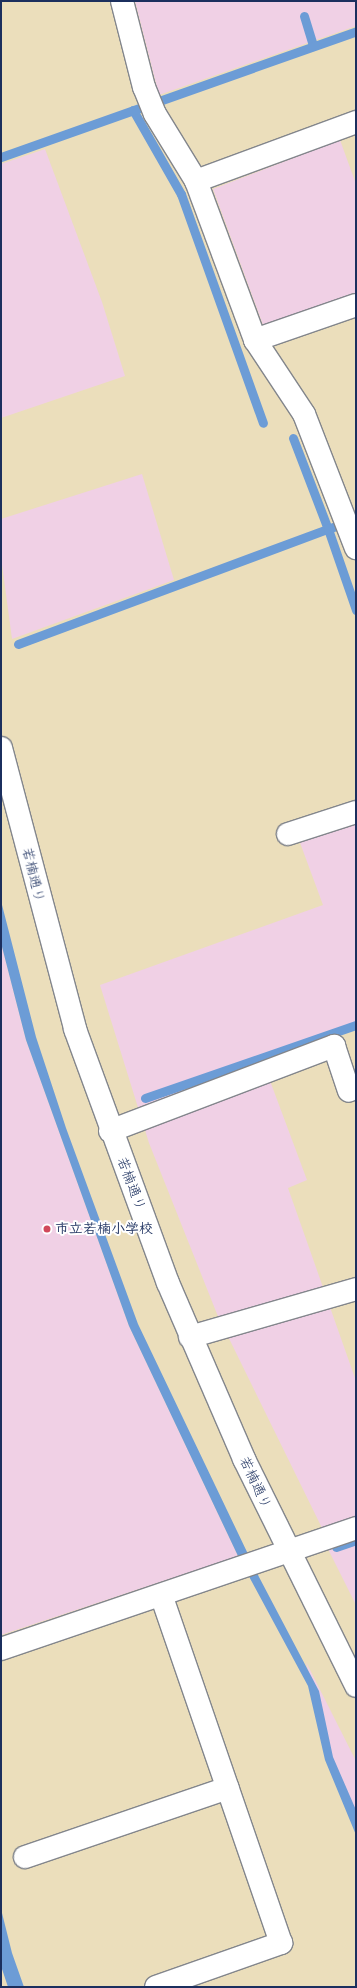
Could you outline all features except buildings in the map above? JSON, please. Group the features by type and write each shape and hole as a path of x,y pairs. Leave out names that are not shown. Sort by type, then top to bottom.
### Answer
{"street":[{"path":"122,1 144,87 155,114 196,181 255,340 304,414 349,505 356,548"},
{"path":"196,181 356,122"},
{"path":"255,340 356,305"},
{"name":"若楠通り","path":"1,748 75,1029 110,1131 190,1337 288,1552 356,1686"},
{"path":"288,834 356,812"},
{"path":"110,1131 334,1046 349,1090"},
{"path":"190,1337 356,1289"},
{"path":"1,1649 161,1596 356,1528"},
{"path":"156,1987 281,1943 161,1596"},
{"path":"25,1857 228,1788"}],"shaded area":[{"path":"135,1 356,1 356,26 159,95"},
{"path":"340,140 356,184 356,296 263,325 213,189"},
{"path":"45,149 102,302 125,376 1,418 1,164"},
{"path":"142,474 174,580 12,639 1,557 1,519"},
{"path":"356,821 356,1029 263,1062 307,1180 288,1188 356,1381 356,1516 322,1528 217,1314 149,1143 100,985 323,905 299,840"},
{"name":"市立若楠小学校","path":"1,943 26,1040 129,1326 238,1556 1,1635"},
{"path":"356,1537 356,1605 327,1547"},
{"path":"306,1662 356,1761 356,1823 329,1758"}],"water":[{"path":"1,901 36,1037 66,1128 138,1324 259,1577 319,1691 333,1757 356,1810 356,1835 325,1760 308,1686 238,1556 129,1326 26,1040 1,943"},
{"path":"1,1909 12,1953 24,1987 8,1987 1,1966"}],"waterway":[{"path":"304,16 313,46"},
{"path":"1,157 356,31"},
{"path":"133,110 181,194 263,423"},
{"path":"293,438 328,529 336,526"},
{"path":"18,644 328,529 356,610"},
{"path":"145,1098 356,1025"},
{"path":"336,1547 356,1540"}],"place":[{"name":"市立若楠小学校","path":"47,1229"}]}
